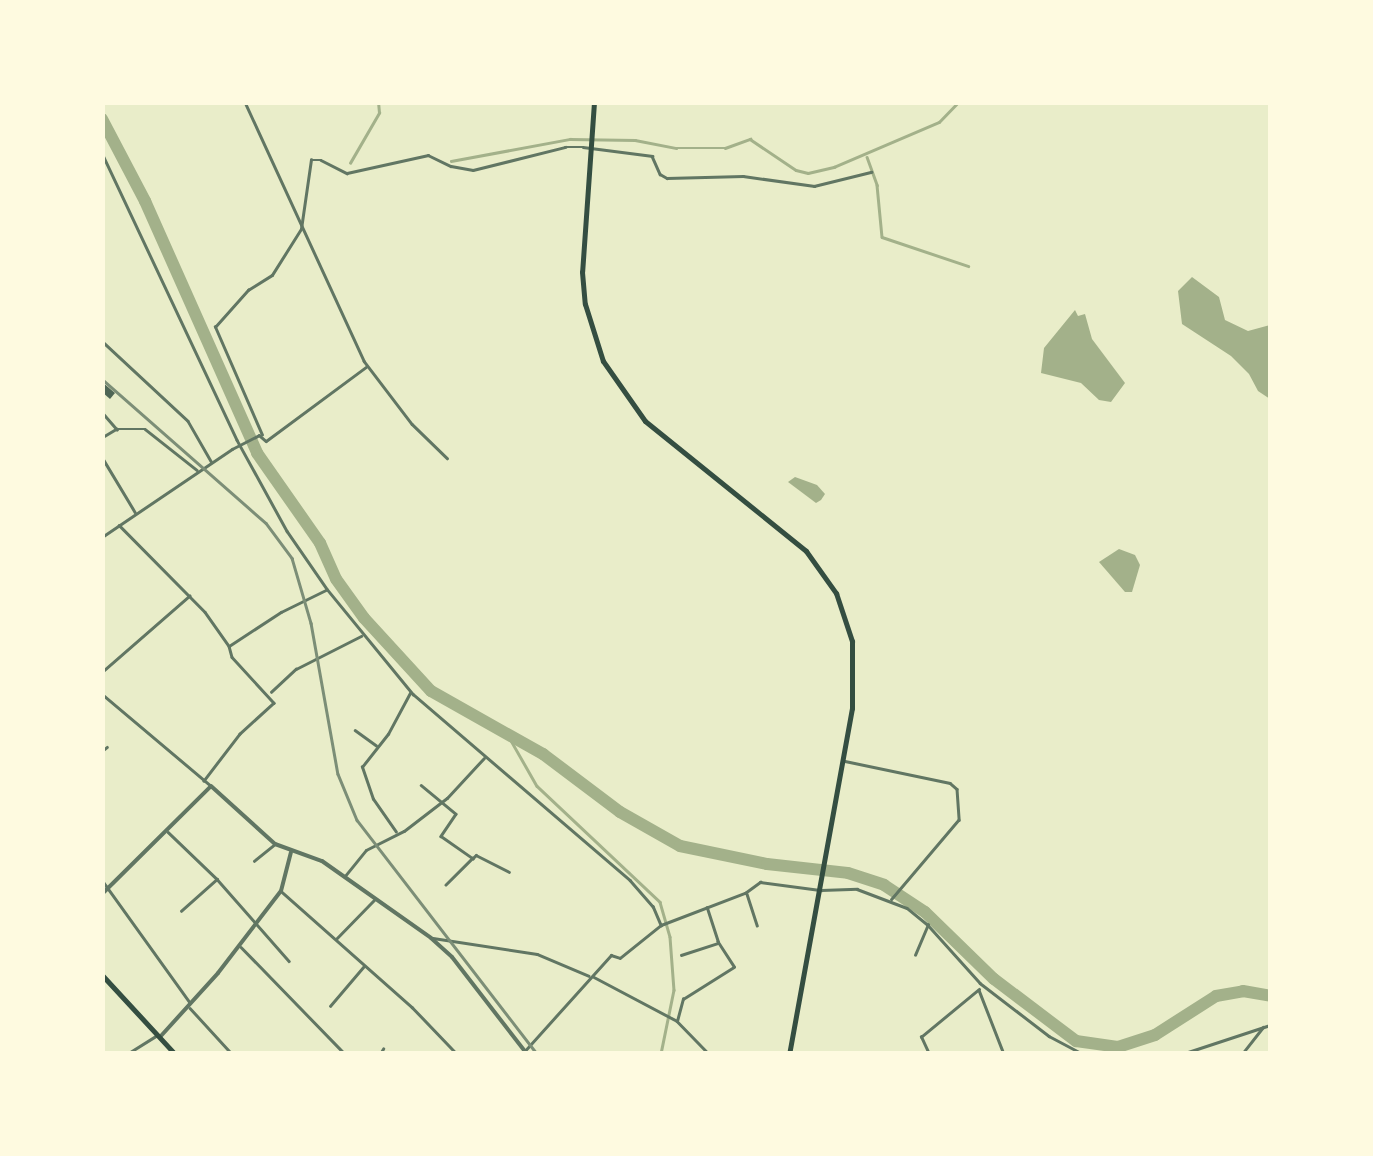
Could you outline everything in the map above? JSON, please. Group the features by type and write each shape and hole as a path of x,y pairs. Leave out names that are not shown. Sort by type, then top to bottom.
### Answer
{"highway":[{"path":"594,102 582,272 596,343 616,386 645,422 792,537 830,583 846,615 855,664 844,760 789,1054"},
{"path":"104,979 176,1054"}],"street":[{"path":"245,102 367,366 416,428 448,458"},
{"path":"367,366 266,441 260,435 215,327 248,290 272,275 301,229 312,160 318,159 343,173 428,154 451,166 473,170 555,148 583,147 652,156 667,178 743,176 814,186 871,172"},
{"path":"102,152 241,444 286,531 328,589 413,693 630,880 653,906 662,924"},
{"path":"102,341 188,421 211,461"},
{"path":"102,412 117,429"},
{"path":"102,438 117,429 145,428 198,472"},
{"path":"102,537 211,461 260,435"},
{"path":"102,458 136,513"},
{"path":"119,525 190,594 230,646 232,658 269,694 272,706 240,734 204,781"},
{"path":"230,646 280,612 328,589"},
{"path":"102,672 190,594"},
{"path":"269,694 296,669 362,635"},
{"path":"396,832 373,799 362,767 413,693"},
{"path":"102,694 276,844 322,862 431,938 452,957 524,1053 611,955 620,958 662,924 746,892 760,882 820,890 857,889 892,899 928,925 980,983 1049,1036 1084,1054"},
{"path":"355,730 378,746"},
{"path":"102,751 108,746"},
{"path":"344,877 366,850 440,802 484,758"},
{"path":"844,760 950,784 956,790 959,820 892,899"},
{"path":"422,785 456,814 441,836 473,858"},
{"path":"102,894 211,786"},
{"path":"167,832 217,880 290,961"},
{"path":"254,861 276,844"},
{"path":"128,1054 159,1035 240,946 281,892 290,852"},
{"path":"446,886 476,855 509,872"},
{"path":"102,880 190,1005 232,1054"},
{"path":"181,911 217,880"},
{"path":"281,892 457,1054"},
{"path":"746,892 757,926"},
{"path":"335,940 375,900"},
{"path":"677,1021 683,999 734,967 718,942 707,907"},
{"path":"916,955 928,925"},
{"path":"431,938 537,954 672,1017 709,1054"},
{"path":"681,955 718,942"},
{"path":"240,946 345,1054"},
{"path":"330,1006 364,966"},
{"path":"980,983 1004,1054"},
{"path":"929,1054 921,1036 979,989"},
{"path":"1182,1054 1270,1025"},
{"path":"1242,1054 1264,1026"}],"shaded area":[{"path":"1192,277 1219,297 1225,320 1248,331 1270,325 1270,399 1258,391 1249,374 1231,356 1182,324 1178,291"},
{"path":"1075,310 1078,316 1085,314 1092,339 1125,383 1111,402 1099,400 1081,383 1041,373 1044,348"},
{"path":"795,477 817,485 825,494 821,500 816,503 788,482"},
{"path":"1119,549 1135,555 1140,565 1132,592 1125,592 1099,562"}],"building":[{"path":"102,382 115,393 110,399 102,392"}],"waterway":[{"path":"350,163 379,113 378,102"},
{"path":"451,161 570,139 635,140 676,148 725,148 750,139 796,170 808,173 834,167 939,122 958,102"},
{"path":"102,119 145,201 257,453 320,543 336,579 364,618 431,691 543,754 620,812 680,846 767,864 848,873 884,885 925,912 994,979 1076,1041 1118,1047 1155,1035 1216,996 1243,991 1270,996"},
{"path":"867,157 877,185 882,237 968,266"},
{"path":"509,737 537,786 660,902 670,937 674,990 661,1054"}],"railway":[{"path":"102,379 266,523 292,558 311,623 338,774 357,820 537,1054"}]}
